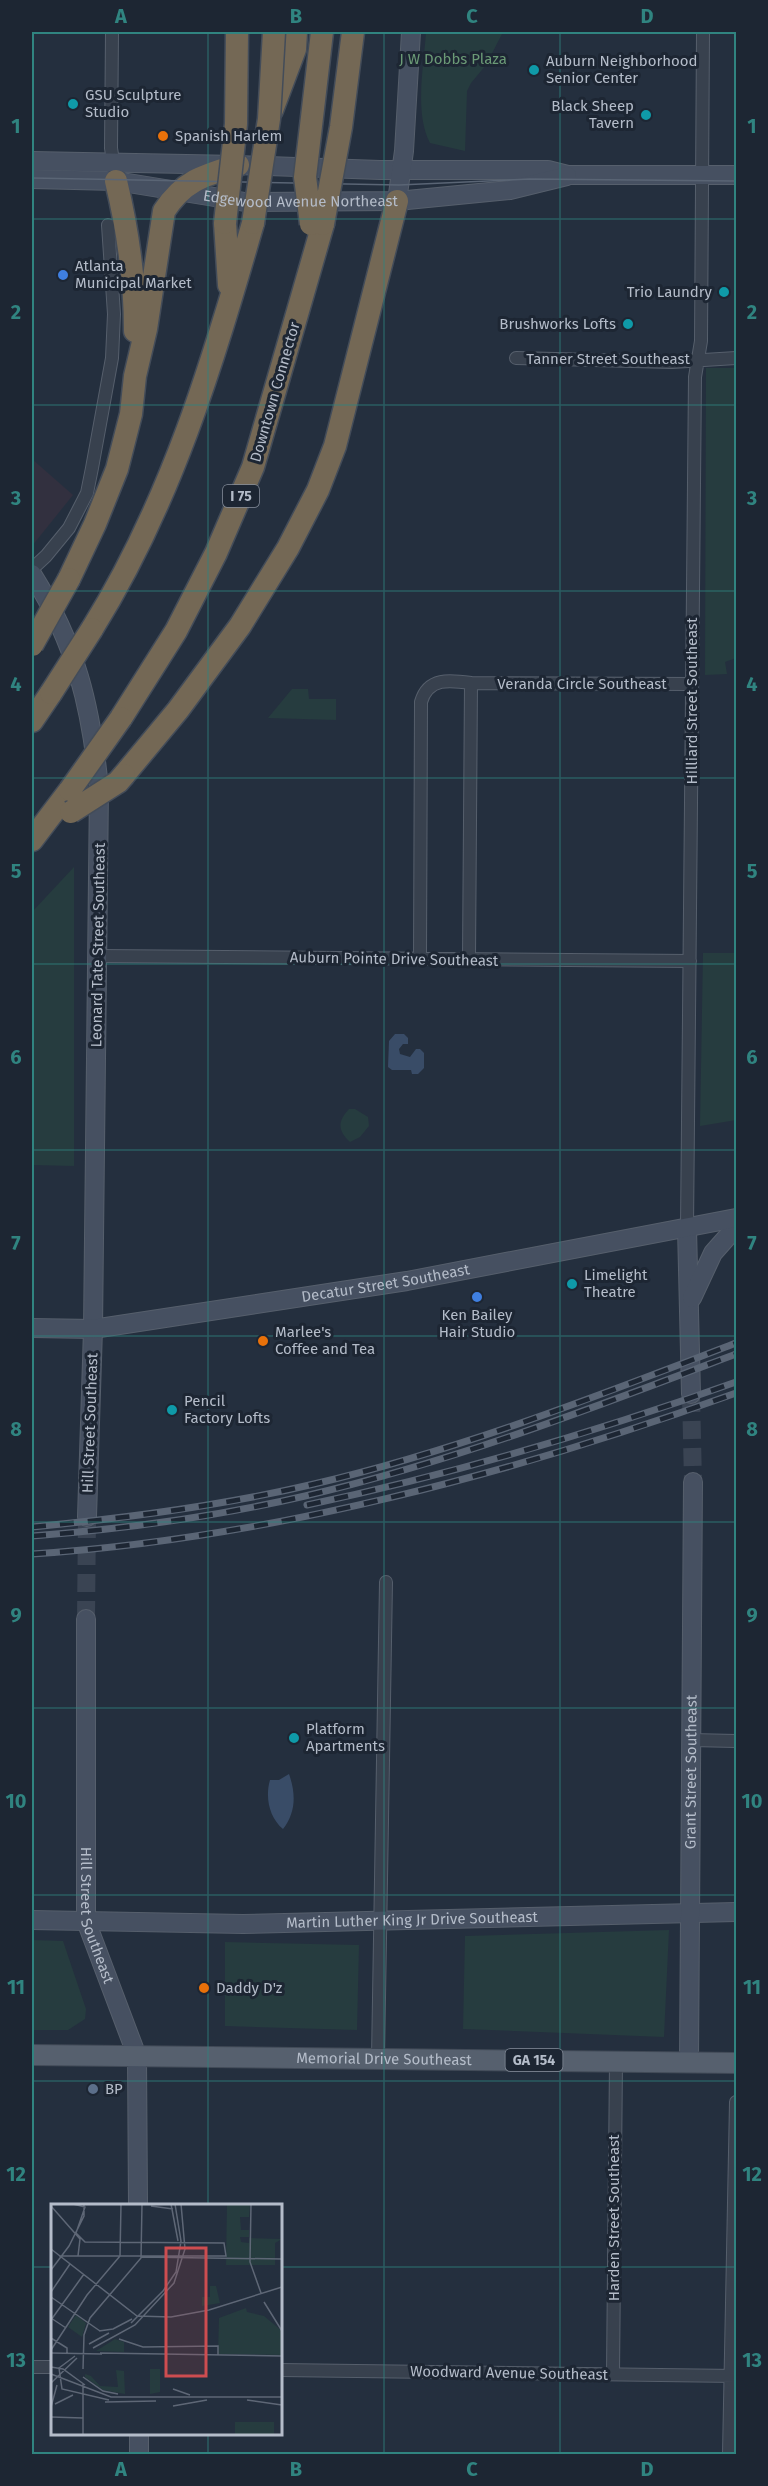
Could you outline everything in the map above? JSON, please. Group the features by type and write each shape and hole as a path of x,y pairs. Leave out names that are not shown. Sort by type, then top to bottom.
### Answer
{"highway":[{"path":"231,302 225,223 236,124 237,32"},
{"path":"32,721 110,600 147,529 179,456 207,380 253,223 269,119 274,32"},
{"path":"269,119 295,49 296,32"},
{"path":"317,224 305,177 322,32"},
{"path":"317,224 341,127 353,32"},
{"path":"135,376 146,329 164,211 179,192 202,176 238,165"},
{"path":"32,645 69,579 95,524 117,469 131,414 135,376 134,287 126,219 115,172"},
{"path":"71,801 118,782 178,710 240,626 288,548 318,490 335,446 397,201"},
{"name":"Downtown Connector","path":"36,835 71,801 176,631 241,497 254,467 314,255 317,224"}],"main road":[{"path":"397,201 404,151 411,32"},
{"name":"Edgewood Avenue Northeast","path":"32,161 115,172 179,192 245,202 397,201 510,190 568,175"},
{"name":"Edgewood Avenue Northeast","path":"32,179 238,165 548,170 568,175 736,176"},
{"name":"Leonard Tate Street Southeast","path":"32,574 59,620 72,651 92,725 99,788 93,1329"},
{"name":"Decatur Street Southeast","path":"32,1328 93,1329 407,1281 736,1218"},
{"path":"689,1308 712,1255 736,1227"},
{"path":"687,1228 691,1394"},
{"name":"Hill Street Southeast","path":"87,1517 93,1329"},
{"name":"Grant Street Southeast","path":"690,2062 693,1482"},
{"name":"Hill Street Southeast","path":"86,1619 86,1921 137,2056 138,2204"},
{"name":"Martin Luther King Jr Drive Southeast","path":"32,1920 243,1924 736,1912"},
{"name":"Memorial Drive Southeast","path":"32,2055 736,2063"},
{"path":"139,2435 139,2454"}],"street":[{"path":"112,32 111,148 115,172"},
{"name":"Hilliard Street Southeast","path":"687,1228 695,377 701,341 703,32"},
{"path":"32,569 69,528 87,493 112,358 114,314 108,225"},
{"name":"Tanner Street Southeast","path":"516,358 672,362 736,358"},
{"name":"Veranda Circle Southeast","path":"420,959 421,702 425,692 438,682 451,681 692,684"},
{"path":"469,959 471,683"},
{"name":"Auburn Pointe Drive Southeast","path":"98,956 690,961"},
{"path":"378,2058 386,1582"},
{"path":"691,1740 736,1741"},
{"name":"Harden Street Southeast","path":"613,2374 616,2061"},
{"path":"729,2454 734,2376 736,2102"},
{"path":"32,2367 51,2367"},
{"name":"Woodward Avenue Southeast","path":"282,2370 734,2376"}],"shaded area":[{"path":"32,459 73,495 32,546"}],"green space":[{"name":"J W Dobbs Plaza","path":"426,32 503,32 486,65 467,91 465,151 430,143 425,131 421,89"},
{"path":"706,368 736,368 736,658 725,662 727,674 705,675"},
{"path":"292,689 308,689 309,699 336,699 336,720 268,718"},
{"path":"74,867 74,1166 32,1165 32,912"},
{"path":"703,953 736,953 736,1120 700,1126"},
{"path":"349,1109 355,1109 368,1117 369,1126 360,1137 350,1142 341,1129 341,1122"},
{"path":"669,1930 664,2037 463,2029 465,1936"},
{"path":"32,1940 63,1941 86,2009 85,2019 68,2030 32,2030"},
{"path":"225,1942 359,1945 357,2030 225,2026"}],"water":[{"path":"395,1034 404,1034 408,1038 408,1044 403,1044 399,1049 400,1054 410,1057 416,1049 424,1053 424,1068 418,1074 412,1074 411,1070 392,1070 388,1067 389,1041"},
{"path":"289,1774 294,1803 283,1829 271,1813 268,1800 269,1786 270,1780 279,1780"}],"tunnel":[{"path":"691,1394 693,1482"},
{"path":"86,1619 87,1517"}],"tram line":[{"path":"32,178 399,185 530,179 736,181"}],"railway":[{"path":"32,1527 209,1505 279,1492 368,1470 528,1421 736,1343"},
{"path":"32,1536 101,1530 203,1516 305,1496 360,1482 523,1432 736,1354"},
{"path":"307,1505 416,1480 524,1451 736,1382"},
{"path":"32,1554 121,1546 210,1534 300,1518 389,1498 566,1450 736,1393"}],"place":[{"name":"Auburn Neighborhood Senior Center","path":"534,70"},
{"name":"GSU Sculpture Studio","path":"73,104"},
{"name":"Black Sheep Tavern","path":"646,115"},
{"name":"Spanish Harlem","path":"163,136"},
{"name":"Atlanta Municipal Market","path":"63,275"},
{"name":"Trio Laundry","path":"724,292"},
{"name":"Brushworks Lofts","path":"628,324"},
{"name":"Limelight Theatre","path":"572,1284"},
{"name":"Ken Bailey Hair Studio","path":"477,1297"},
{"name":"Marlee's Coffee and Tea","path":"263,1341"},
{"name":"Pencil Factory Lofts","path":"172,1410"},
{"name":"Platform Apartments","path":"294,1738"},
{"name":"Daddy D'z","path":"204,1988"},
{"name":"BP","path":"93,2089"}]}
